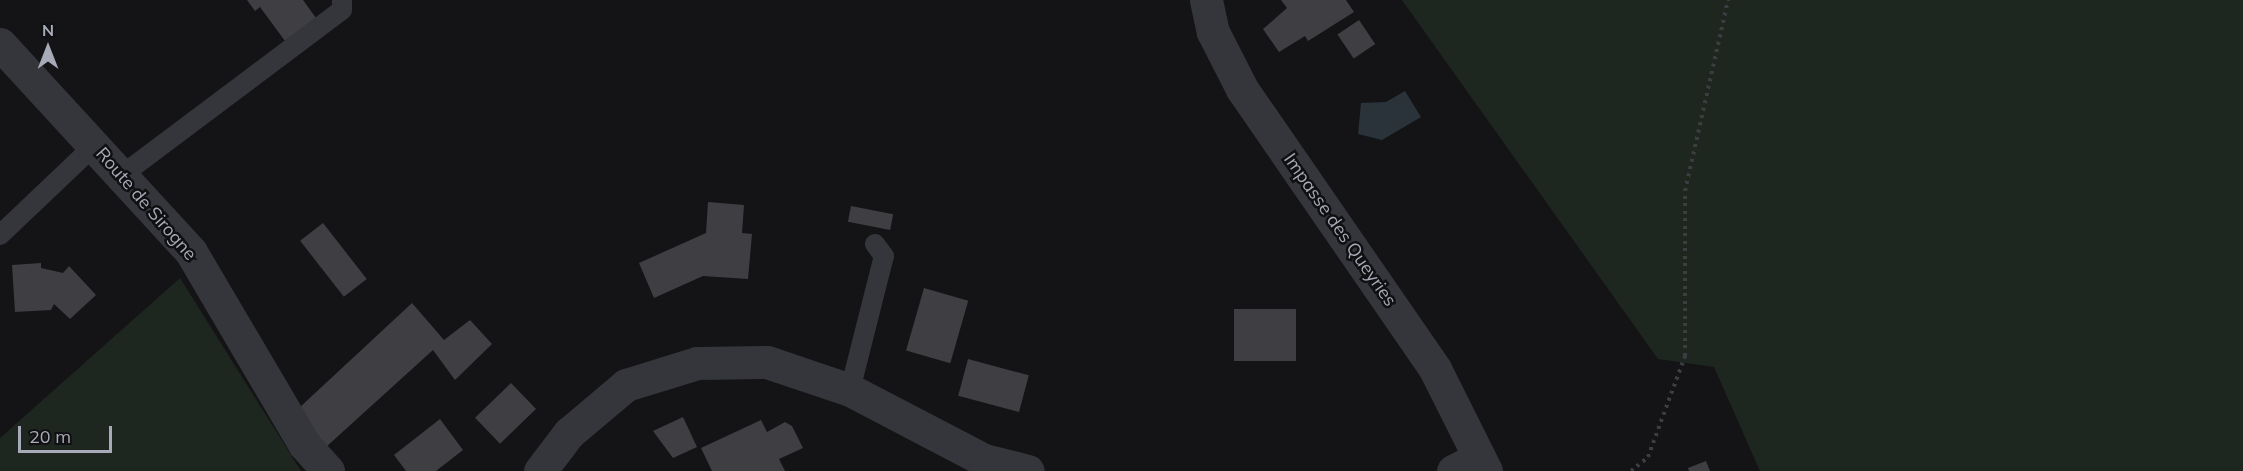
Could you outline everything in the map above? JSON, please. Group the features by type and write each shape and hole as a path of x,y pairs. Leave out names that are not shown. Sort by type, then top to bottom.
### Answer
{"street":[{"name":"Impasse des Queyries","path":"1206,0 1213,32 1242,89 1435,369 1472,467"},
{"name":"Route de Sirogne","path":"0,44 191,252 304,444 328,471"},
{"path":"540,471 569,433 626,385 697,363 767,362 850,390 984,460 1028,471"}],"lane":[{"path":"122,175 342,10 342,0"},
{"path":"0,235 95,145"},
{"path":"850,390 884,256 875,244"}],"path":[{"path":"1631,471 1647,457 1685,356 1685,191 1728,0"}],"shaded area":[{"path":"1402,0 2243,0 2243,471 1760,471 1714,367 1658,359"},
{"path":"1405,91 1421,117 1382,140 1358,134 1361,103 1386,102"},
{"path":"180,278 301,471 0,471 0,438"}],"building":[{"path":"247,0 303,0 316,18 285,41 260,7 255,11"},
{"path":"1281,0 1346,0 1354,12 1308,41 1305,36 1279,52 1263,29 1287,8"},
{"path":"1359,20 1375,44 1354,59 1337,35"},
{"path":"708,202 744,205 742,233 752,234 748,279 703,276 654,298 639,263 706,233"},
{"path":"851,206 893,214 890,230 848,222"},
{"path":"323,223 367,279 344,297 300,241"},
{"path":"41,263 41,268 63,273 69,266 96,295 70,319 54,304 51,310 15,312 12,265"},
{"path":"924,288 968,301 950,363 906,350"},
{"path":"412,303 444,340 470,320 492,344 455,380 433,350 326,447 299,408"},
{"path":"1234,309 1296,309 1296,361 1234,361"},
{"path":"968,359 1029,375 1019,412 958,396"},
{"path":"511,383 536,409 500,444 475,418"},
{"path":"683,417 697,447 673,458 653,431"},
{"path":"440,419 463,450 436,471 406,471 394,455"},
{"path":"761,420 767,432 785,422 792,426 803,448 779,459 785,471 712,471 701,448"},
{"path":"1706,461 1710,471 1689,471 1688,468"}]}
